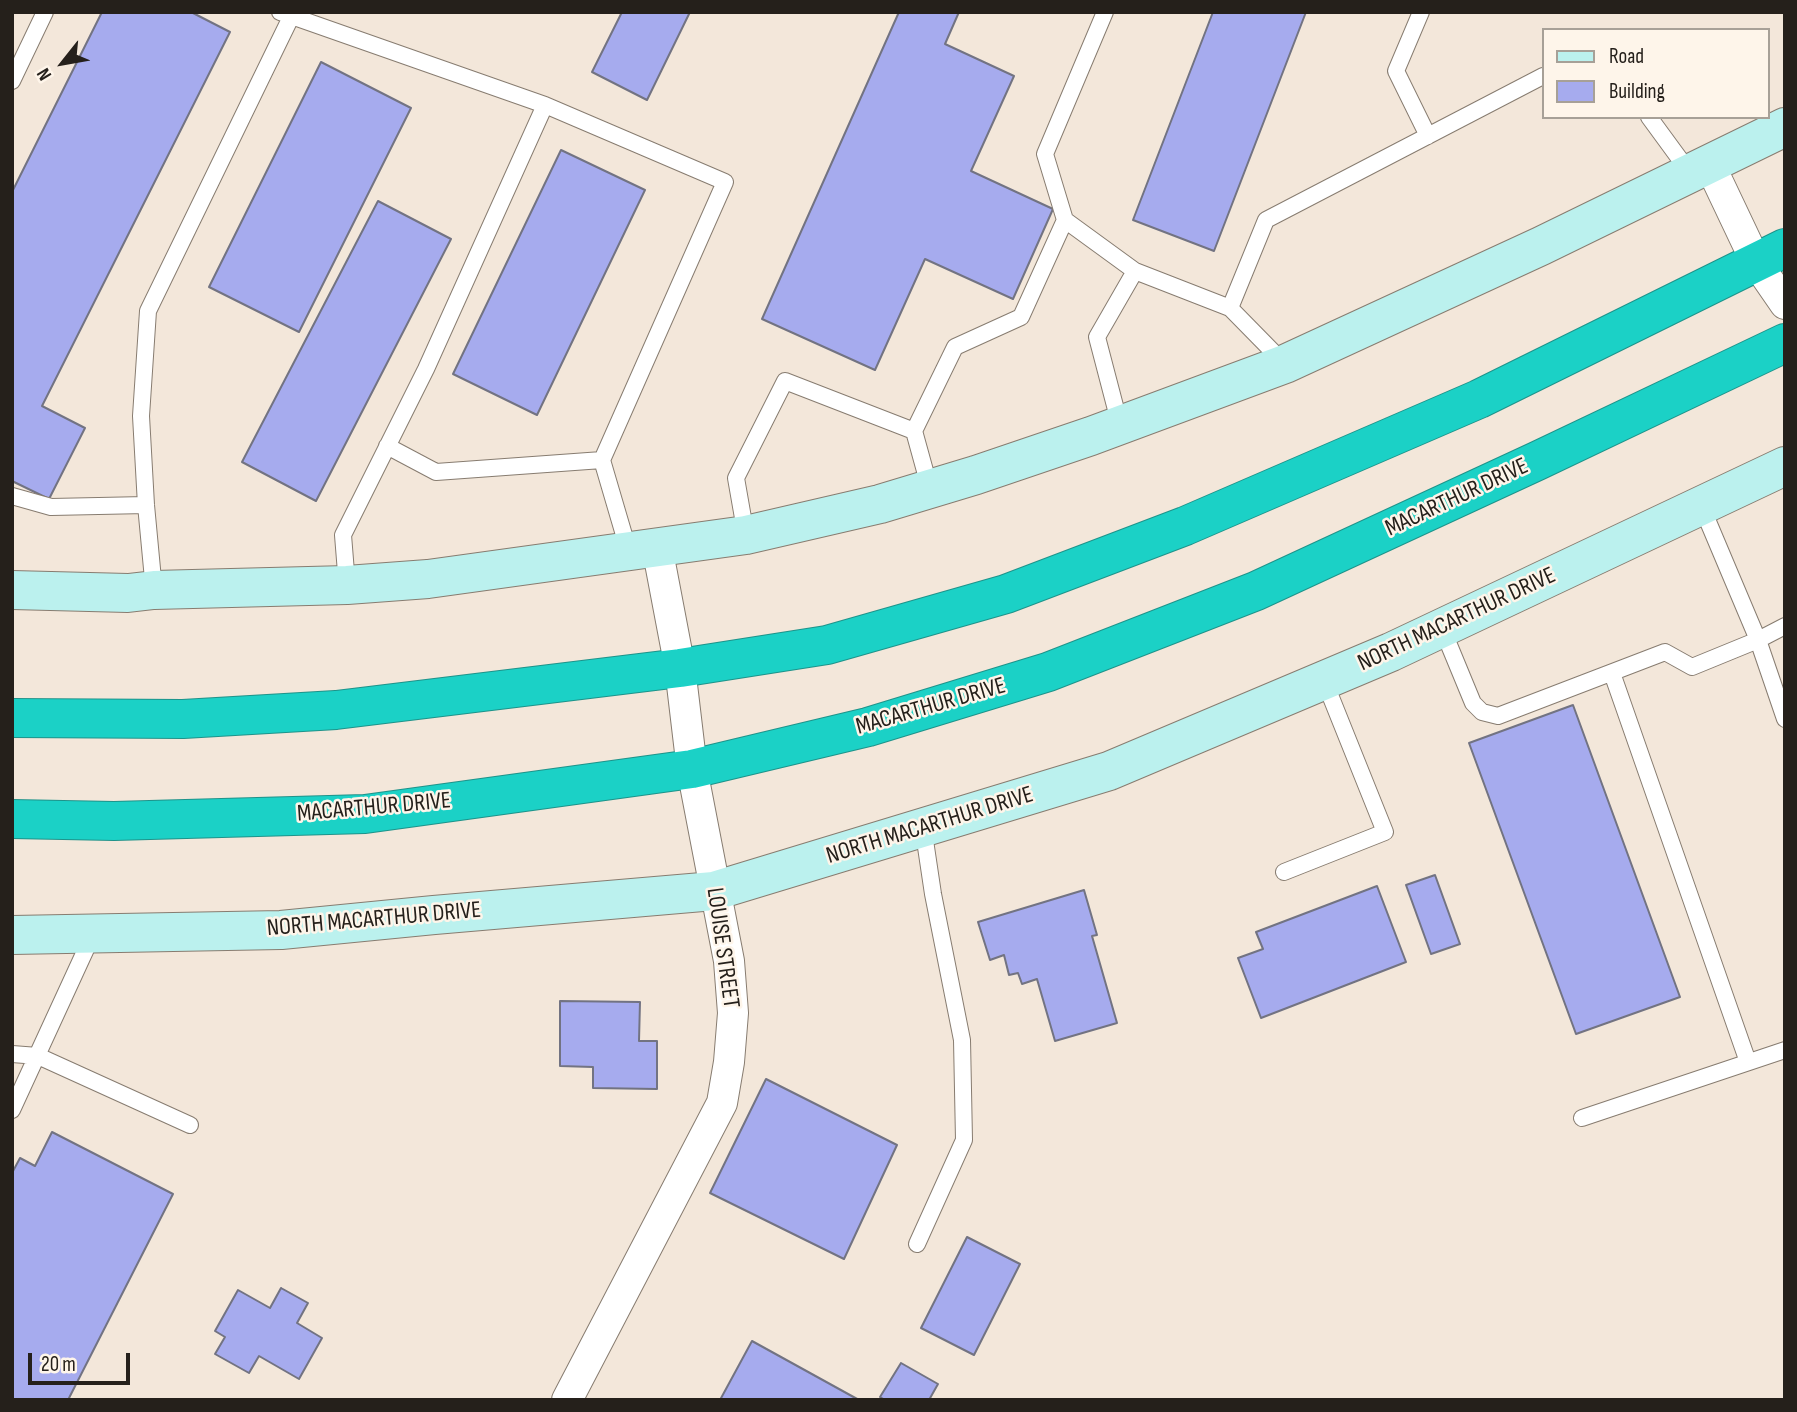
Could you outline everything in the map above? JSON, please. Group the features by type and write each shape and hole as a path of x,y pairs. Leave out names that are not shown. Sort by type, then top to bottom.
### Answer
{"highway":[{"path":"12,718 183,719 335,710 680,668 827,645 1006,594 1185,526 1479,399 1770,255"},
{"name":"MACARTHUR DRIVE","path":"12,819 114,821 365,814 691,769 868,727 1048,672 1256,591 1785,343"}],"street":[{"path":"12,590 128,593 347,585 428,579 746,535 880,504 1001,466 1284,364 1541,246 1785,127"},
{"path":"1700,168 1770,255 1785,304"},
{"name":"NORTH MACARTHUR DRIVE","path":"12,935 281,930 714,891 1109,771 1391,652 1785,466"},
{"name":"LOUISE STREET","path":"567,1400 722,1103 729,1062 733,1013 729,961 691,769 680,668 643,550"}],"lane":[{"path":"12,81 45,12"},
{"path":"1105,12 1045,154 1065,220 1135,271 1230,308 1284,364"},
{"path":"1421,12 1396,71 1428,135"},
{"path":"154,590 141,416 148,312 285,15 545,105 725,183 602,460 643,550"},
{"path":"1230,308 1266,220 1542,76"},
{"path":"347,585 343,535 426,369 545,105"},
{"path":"1651,119 1700,168"},
{"path":"930,488 914,431 955,347 1021,317 1065,220"},
{"path":"1119,425 1097,337 1135,271"},
{"path":"746,535 736,478 785,382 914,431"},
{"path":"387,446 436,472 602,460"},
{"path":"12,496 51,507 146,505"},
{"path":"1701,505 1758,640 1785,719"},
{"path":"1441,628 1473,704 1482,712 1498,716 1665,652 1692,667 1785,626"},
{"path":"1612,673 1748,1062"},
{"path":"1284,872 1385,832 1324,680"},
{"path":"917,1244 964,1140 962,1040 933,894 923,827"},
{"path":"12,1110 93,933"},
{"path":"1581,1118 1785,1050"},
{"path":"12,1054 38,1056 190,1125"}],"building":[{"path":"102,12 191,12 230,32 42,406 85,428 49,499 12,481 12,192"},
{"path":"622,12 690,12 647,100 592,72"},
{"path":"899,12 959,12 945,44 1014,76 971,171 1053,209 1013,299 925,259 875,370 762,319"},
{"path":"1213,12 1306,12 1214,251 1133,220"},
{"path":"321,62 411,108 299,332 209,287"},
{"path":"561,150 645,190 537,415 453,374"},
{"path":"378,201 451,239 316,501 242,462"},
{"path":"1573,705 1680,997 1576,1034 1469,743"},
{"path":"1435,875 1460,944 1431,954 1406,885"},
{"path":"1377,886 1406,962 1261,1018 1238,958 1263,949 1256,932"},
{"path":"1084,890 1097,935 1092,936 1117,1023 1055,1041 1037,979 1022,984 1018,973 1009,975 1004,955 990,960 978,922"},
{"path":"560,1001 640,1002 639,1041 657,1041 657,1089 593,1088 593,1067 560,1066"},
{"path":"766,1079 897,1145 844,1259 710,1193"},
{"path":"52,1132 173,1194 68,1400 12,1400 12,1173 20,1158 35,1166"},
{"path":"967,1237 1020,1264 974,1355 921,1328"},
{"path":"281,1288 308,1303 297,1323 322,1338 299,1379 259,1356 249,1373 215,1354 225,1337 215,1331 238,1290 270,1308"},
{"path":"752,1341 859,1400 720,1400"},
{"path":"901,1363 938,1384 929,1400 885,1400 880,1397"}]}
